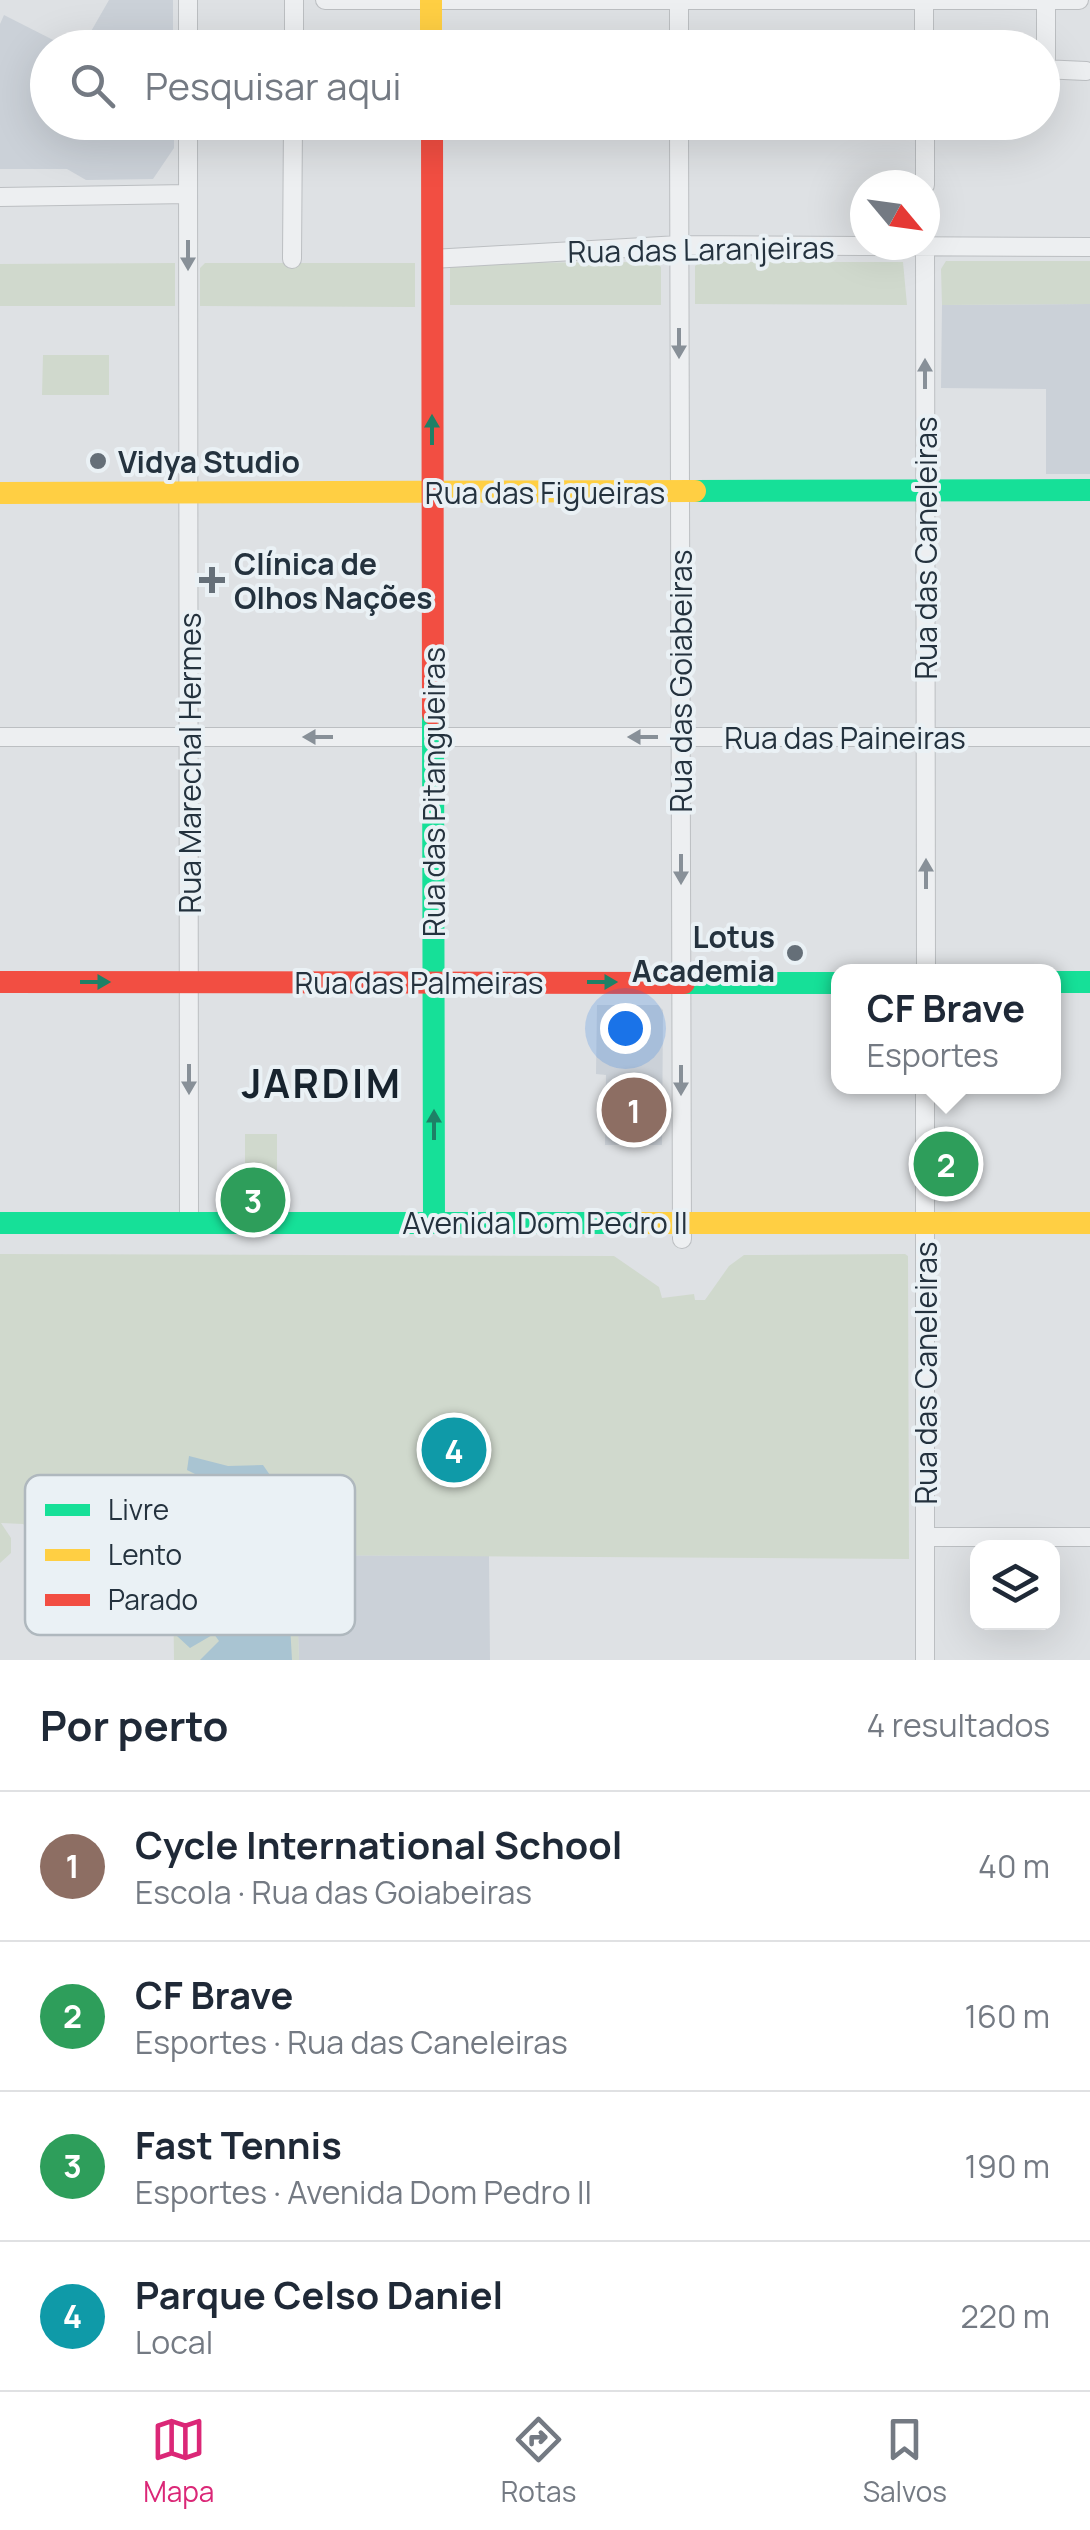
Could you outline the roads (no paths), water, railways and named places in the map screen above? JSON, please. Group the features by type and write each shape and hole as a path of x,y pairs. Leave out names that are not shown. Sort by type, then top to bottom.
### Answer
{"main road":[{"path":"431,1 431,30"},
{"name":"Rua das Pitangueiras","path":"432,140 434,1222"},
{"name":"Rua das Figueiras","path":"0,492 1090,490"},
{"name":"Rua das Palmeiras","path":"0,982 831,983"},
{"path":"1061,982 1090,982"},
{"name":"Avenida Dom Pedro II","path":"0,1223 434,1222 682,1230"},
{"name":"Avenida Dom Pedro II","path":"0,1240 924,1230 1090,1223"},
{"name":"Avenida Dom Pedro II","path":"924,1230 1090,1239"}],"street":[{"path":"188,0 188,30"},
{"path":"294,0 294,30"},
{"path":"325,0 1079,0"},
{"path":"924,0 924,30"},
{"path":"1045,30 1046,0"},
{"path":"678,1 678,30"},
{"path":"1060,69 1086,70"},
{"name":"Rua Marechal Hermes","path":"188,140 189,1222"},
{"path":"292,258 293,140"},
{"name":"Rua das Goiabeiras","path":"678,140 682,1230"},
{"path":"924,140 925,170"},
{"path":"0,197 188,194"},
{"name":"Rua das Laranjeiras","path":"432,259 678,246 850,246"},
{"name":"Rua das Laranjeiras","path":"940,246 1090,247"},
{"name":"Rua das Caneleiras","path":"925,260 926,964"},
{"name":"Rua das Paineiras","path":"0,737 1090,737"},
{"name":"Rua das Caneleiras","path":"925,1094 925,1660"},
{"path":"926,1538 1090,1537"}],"water":[{"path":"189,1456 228,1466 263,1465 270,1475 198,1475 187,1470"},
{"path":"177,1635 212,1635 190,1648"},
{"path":"215,1635 291,1635 292,1660 200,1660 219,1641"}],"place":[{"name":"Vidya Studio","path":"98,461"},
{"name":"Clínica de Olhos Nações","path":"212,580"},
{"name":"Lotus Academia","path":"795,953"},
{"name":"Cycle International School","path":"634,1110"},
{"name":"CF Brave","path":"946,1164"},
{"name":"Fast Tennis","path":"253,1200"},
{"name":"Parque Celso Daniel","path":"454,1450"}],"district":[{"name":"JARDIM","path":"322,1082"}]}
